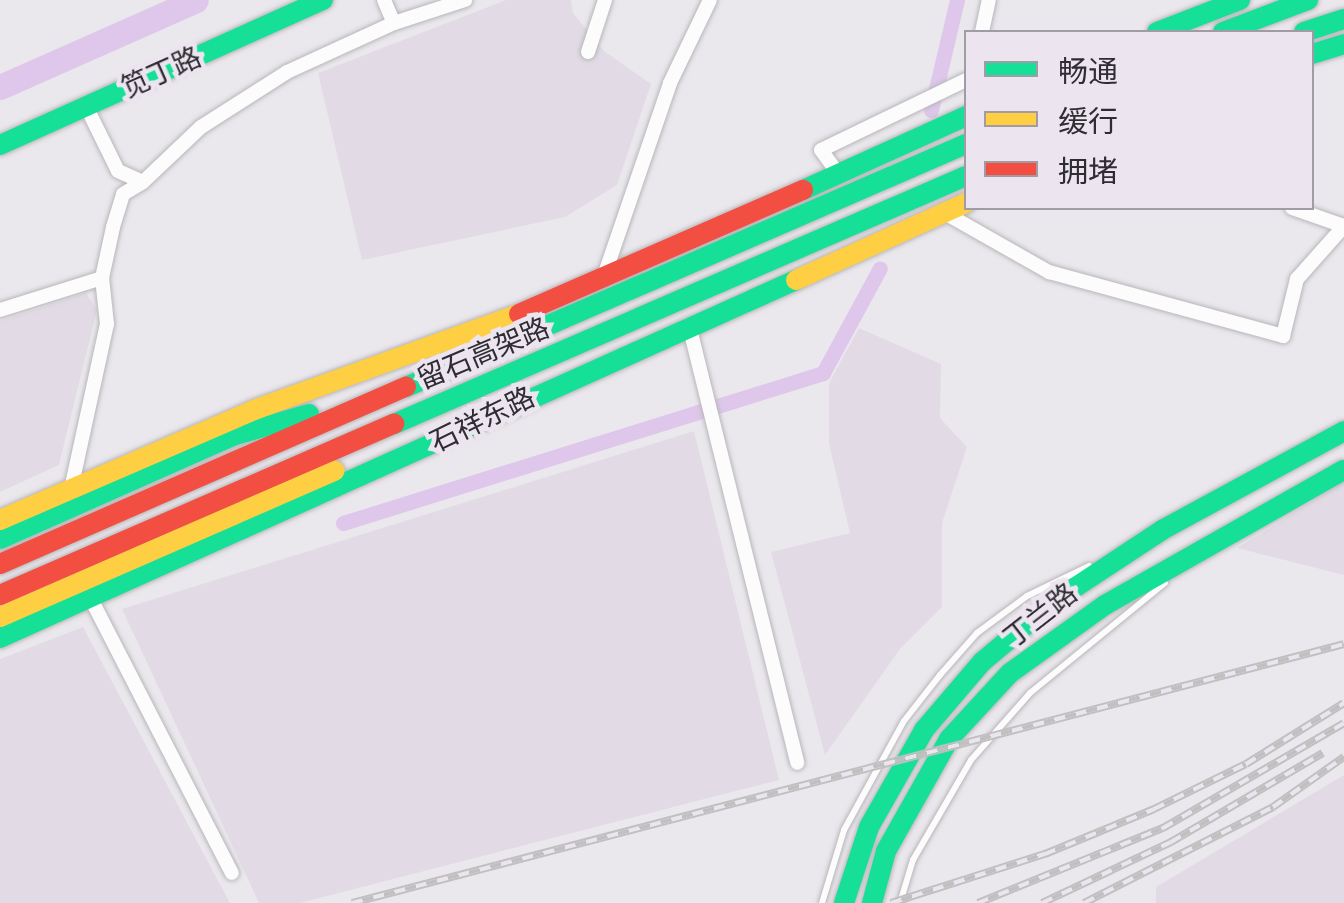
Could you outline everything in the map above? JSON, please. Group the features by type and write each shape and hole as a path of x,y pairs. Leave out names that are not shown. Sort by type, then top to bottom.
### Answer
{"main road":[{"name":"笕丁路","path":"0,145 323,0"},
{"path":"1161,30 1240,0"},
{"path":"1228,30 1308,0"},
{"path":"1310,30 1344,19"},
{"path":"0,520 254,410 603,279 964,117"},
{"name":"留石高架路","path":"0,564 964,145"},
{"name":"留石高架路","path":"0,596 428,414 964,177"},
{"name":"石祥东路","path":"0,638 964,204"},
{"path":"0,539 232,436 400,388"},
{"path":"0,617 352,463 428,414"},
{"name":"丁兰路","path":"844,903 869,827 924,730 982,662 1056,600 1162,530 1344,431"},
{"name":"丁兰路","path":"872,903 886,851 949,740 1010,672 1104,605 1198,556 1344,470"}],"street":[{"path":"384,0 394,23"},
{"path":"71,489 107,324 102,278 122,194 143,182 230,109 288,72 394,23 466,0"},
{"path":"592,0 596,18"},
{"path":"588,52 605,0"},
{"path":"603,279 664,99 710,0"},
{"path":"982,30 990,0"},
{"path":"837,172 821,150 964,81"},
{"path":"86,106 118,170 143,182"},
{"path":"945,213 1049,272 1283,336 1298,279 1344,226 1298,210"},
{"path":"0,310 102,278"},
{"path":"689,326 797,763"},
{"path":"92,598 232,873"}],"lane":[{"path":"822,903 844,830 904,722 977,634 1027,596 1162,530"},
{"path":"900,903 913,860 971,760 1030,692 1198,556"}],"shaded area":[{"path":"506,0 571,0 573,13 604,51 651,84 617,185 565,217 362,260 318,73"},
{"path":"86,293 97,310 59,465 0,492 0,321"},
{"path":"859,328 941,364 940,418 967,447 942,523 942,607 900,649 825,755 771,552 850,533 829,444 829,383"},
{"path":"694,431 779,780 300,903 259,903 122,609"},
{"path":"1344,482 1344,575 1237,548"},
{"path":"83,627 230,903 0,903 0,659"},
{"path":"1344,775 1344,903 1156,903 1156,887"}],"waterway":[{"path":"0,87 196,0"},
{"path":"931,110 957,0"},
{"path":"343,523 823,373 880,268"}],"railway":[{"path":"352,903 1344,644"},
{"path":"891,903 1045,854 1154,809 1246,764 1344,703"},
{"path":"978,903 1163,828 1344,723"},
{"path":"1042,903 1171,842 1323,753"},
{"path":"1084,903 1273,807 1344,757"}],"traffic: fast":[{"path":"0,145 323,0"},
{"path":"1162,30 1240,0"},
{"path":"1228,30 1308,0"},
{"path":"1310,30 1344,19"},
{"path":"1314,53 1344,44"},
{"path":"803,190 964,117"},
{"path":"406,387 964,145"},
{"path":"394,424 964,177"},
{"path":"0,638 796,280"},
{"path":"0,539 232,436 309,414"},
{"path":"844,903 869,827 924,730 982,662 1056,600 1162,530 1344,431"},
{"path":"872,903 886,851 949,739 1010,673 1105,605 1344,470"}],"traffic: slow":[{"path":"796,280 964,204"},
{"path":"0,520 254,410 519,314"},
{"path":"0,617 334,471"}],"traffic: jam":[{"path":"519,314 803,190"},
{"path":"0,564 406,387"},
{"path":"0,595 394,424"}]}
